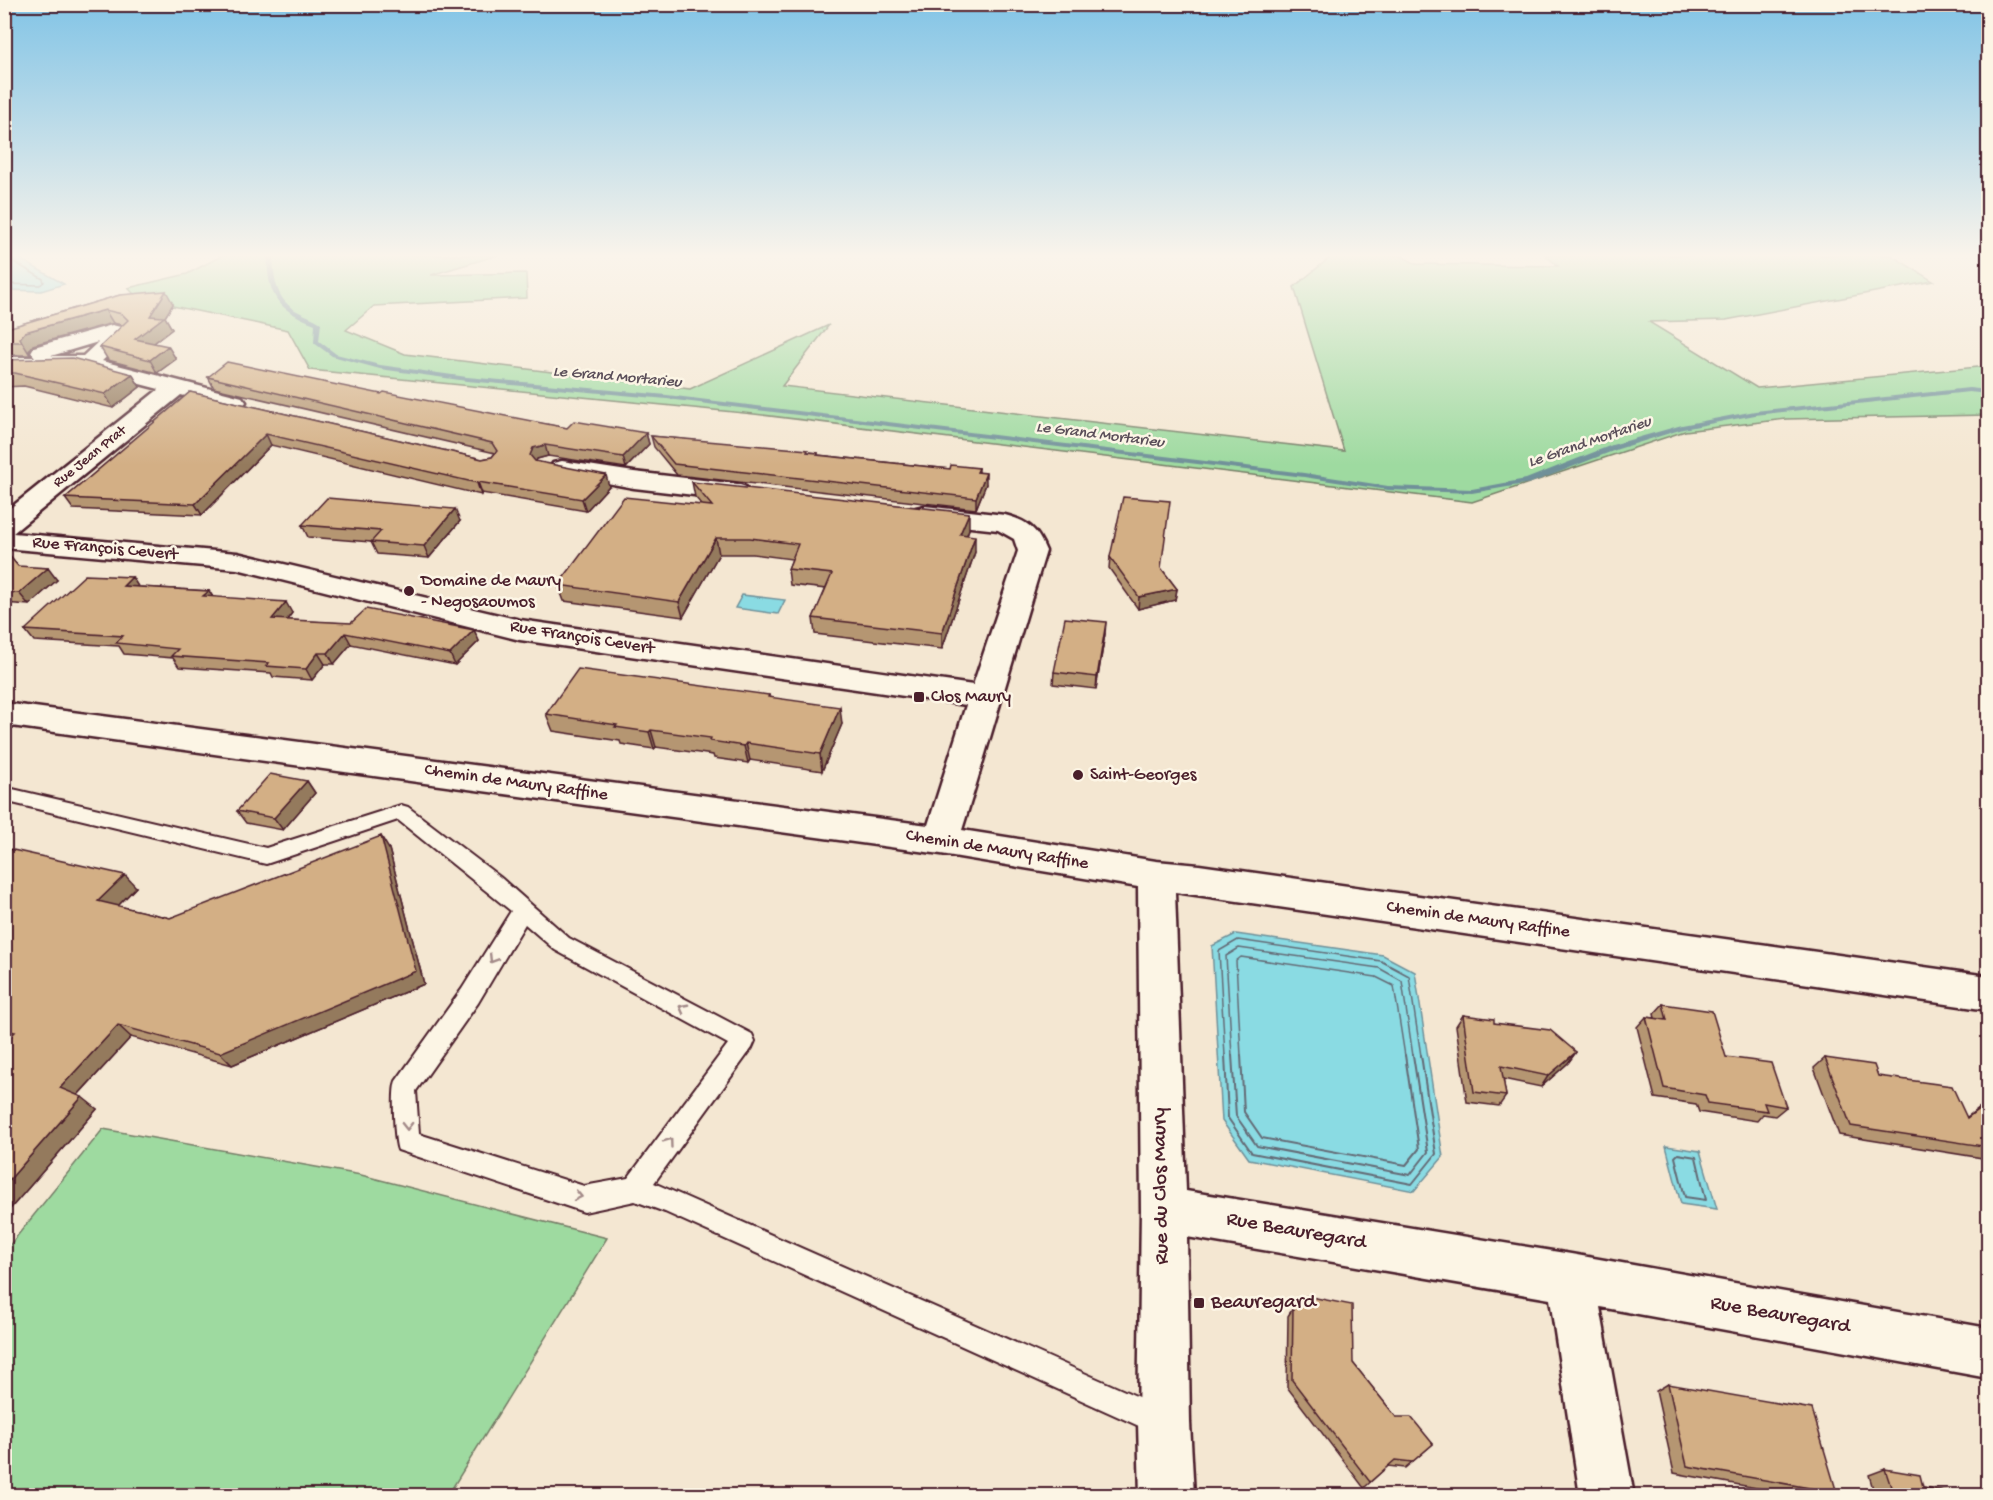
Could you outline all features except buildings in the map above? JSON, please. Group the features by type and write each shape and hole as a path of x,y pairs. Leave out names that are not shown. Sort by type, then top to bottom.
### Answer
{"street":[{"path":"27,363 30,356 112,331 122,333 96,357 82,362"},
{"path":"4,364 82,362 175,388 256,407"},
{"name":"Rue Jean Prat","path":"4,527 175,388"},
{"path":"548,465 634,480 762,495"},
{"path":"901,511 1005,523 1026,535 1032,551 984,697 978,725 941,840"},
{"name":"Rue François Cevert","path":"4,540 237,561 520,630 984,697"},
{"name":"Chemin de Maury Raffine","path":"4,714 941,840 1156,876 1199,880 1989,993"},
{"name":"Rue du Clos Maury","path":"1156,876 1164,1210 1164,1423 1167,1496"},
{"name":"Rue Beauregard","path":"1164,1210 1571,1278 1989,1353"},
{"path":"1571,1278 1607,1496"}],"lane":[{"path":"4,794 266,856 401,812 562,944 744,1041 635,1189"},
{"path":"523,910 470,996 404,1089 407,1104 407,1142 584,1199 635,1189 702,1216 1164,1423"}],"green space":[{"path":"264,325 352,325 346,330 405,354 690,389 829,325 782,386 1344,451 1306,325 1654,325 1757,388 1988,366 1988,415 1786,419 1685,431 1472,502 754,414 310,370 288,330"},
{"path":"103,1129 361,1175 607,1238 448,1495 5,1495 5,1251"}],"water":[{"path":"742,595 785,600 778,614 735,608"},
{"path":"1236,934 1383,955 1415,972 1443,1157 1414,1191 1249,1159 1222,1121 1212,946"},
{"path":"1666,1146 1700,1151 1717,1209 1681,1204"}],"waterway":[{"name":"Le Grand Mortarieu","path":"318,325 316,342 334,355 380,367 467,379 667,397 1304,475 1388,488 1472,491 1528,481 1615,447 1682,427 1755,413 1969,390 1988,392"}],"place":[{"name":"Domaine de Maury - Negosaoumos","path":"409,591"},
{"name":"Clos Maury","path":"919,697"},
{"name":"Saint-Georges","path":"1078,775"},
{"name":"Beauregard","path":"1199,1303"}]}
